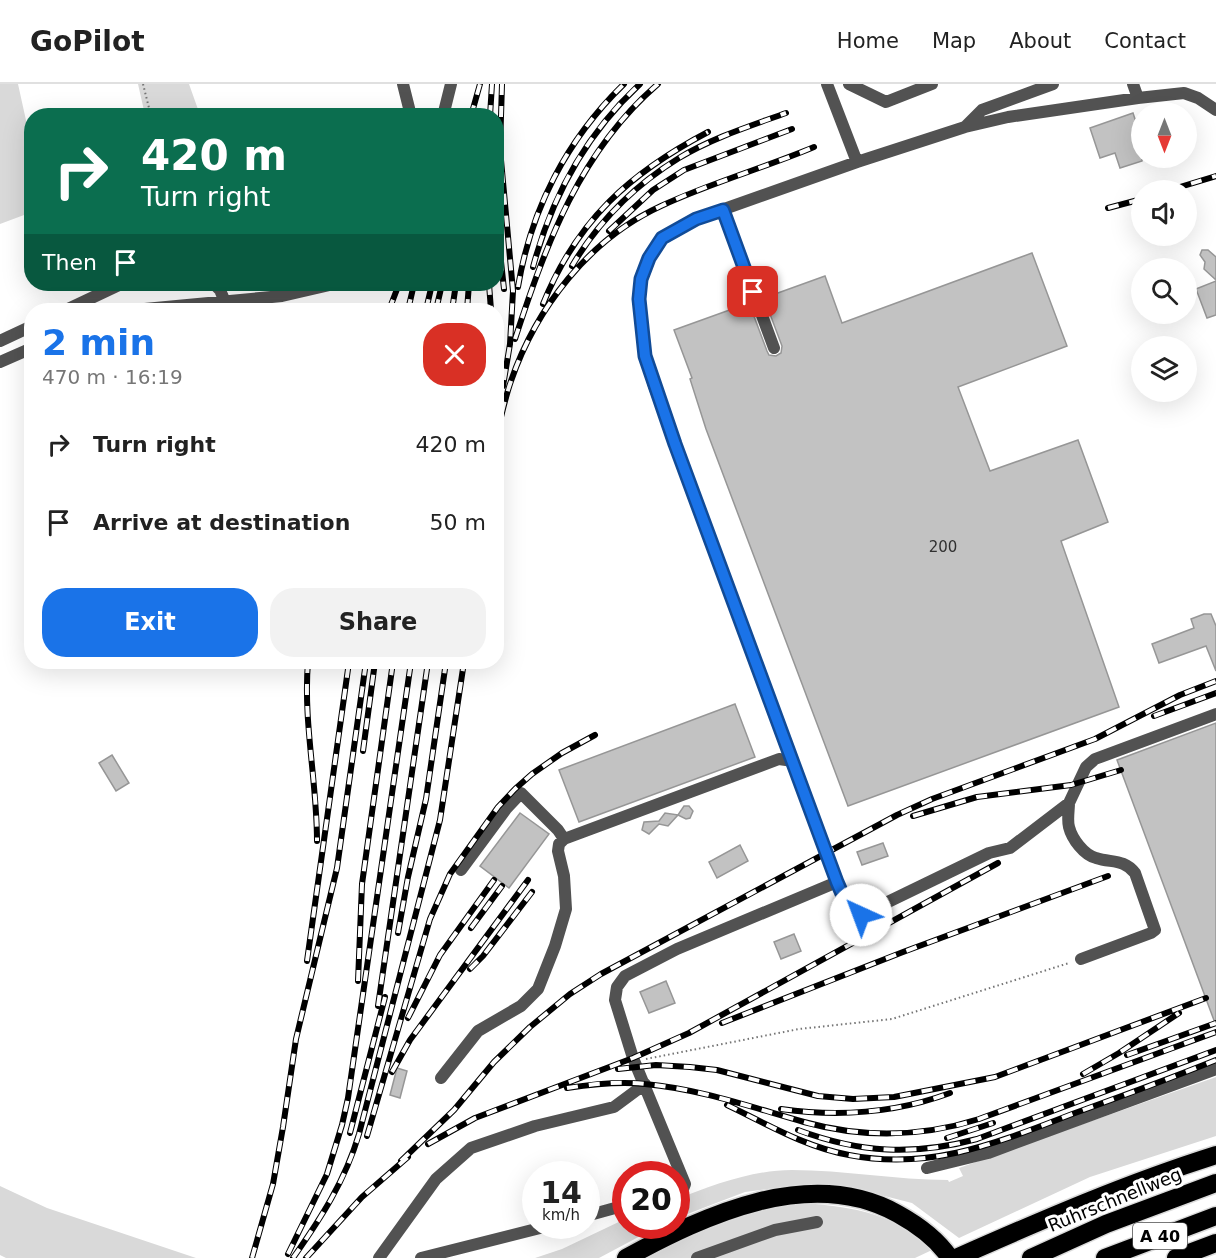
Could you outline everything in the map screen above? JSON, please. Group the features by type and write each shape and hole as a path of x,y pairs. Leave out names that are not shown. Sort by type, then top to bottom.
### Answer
{"highway":[{"path":"956,1258 1057,1214 1181,1166 1216,1155"},
{"name":"Ruhrschnellweg","path":"1031,1258 1106,1224 1216,1183"},
{"path":"626,1258 722,1212 768,1199 807,1195 866,1200 892,1210 923,1229 950,1258"},
{"name":"A 40","path":"1105,1258 1216,1216"},
{"path":"1176,1258 1216,1244"}],"lane":[{"path":"403,84 409,108"},
{"path":"445,108 450,84"},
{"path":"827,84 857,162"},
{"path":"849,84 886,102 932,84"},
{"path":"965,127 982,110 1053,84"},
{"path":"1132,84 1138,98"},
{"path":"1069,803 1011,848 990,853 861,915 850,912 675,444 645,356 639,299 641,279 649,258 662,238 696,219 857,162 965,127 1008,117 1184,93 1198,98 1216,110"},
{"path":"723,210 774,348"},
{"path":"81,303 106,291"},
{"path":"220,291 225,302"},
{"path":"214,303 282,296 304,291"},
{"path":"0,341 24,330"},
{"path":"0,362 24,352"},
{"path":"1081,959 1155,930 1135,873 1130,867 1115,860 1095,858 1083,850 1068,826 1069,803 1086,767 1095,759 1216,714"},
{"path":"441,1078 478,1031 521,1006 538,989 555,946 566,909 564,876 558,851 559,844 564,839 779,759 793,760"},
{"path":"461,870 506,808 522,793 564,839"},
{"path":"676,1161 635,1062 615,999 617,987 625,976 676,950 837,882"},
{"path":"927,1168 988,1153 1216,1069"},
{"path":"379,1258 436,1179 471,1148 536,1126 614,1107 645,1084"},
{"path":"697,1258 775,1230 818,1222"},
{"path":"421,1258 522,1233"}],"path":[{"path":"143,84 149,108"},
{"path":"635,1062 799,1029 892,1019 1081,959"}],"shaded area":[{"path":"0,84 18,84 24,111 24,215 0,224"},
{"path":"138,84 189,84 198,108 143,108"},
{"path":"1216,1077 1216,1136 1090,1177 959,1238 912,1203 845,1186 804,1184 745,1192 690,1213 690,1194 748,1175 812,1170 948,1180 949,1182 963,1176 959,1168"},
{"path":"0,1186 47,1208 196,1258 6,1258 0,1255"},
{"path":"806,1203 858,1210 889,1220 918,1238 932,1250 915,1258 647,1258 684,1239 690,1239 690,1236 698,1232 758,1210"},
{"path":"612,1225 612,1239 635,1239 599,1258 535,1258 583,1239 600,1239 600,1231"}],"building":[{"path":"1131,114 1131,164 1120,168 1115,153 1100,158 1090,128"},
{"path":"1202,250 1208,250 1216,257 1216,280 1204,269 1205,262 1200,255"},
{"path":"1032,253 1067,346 958,387 990,471 1078,440 1108,522 1061,541 1119,707 848,806 706,429 690,379 692,378 674,330 749,303 769,355 776,356 781,353 782,346 764,298 825,276 842,323"},
{"path":"1216,281 1216,315 1207,318 1197,289"},
{"path":"1211,614 1216,626 1216,671 1206,646 1159,663 1152,644 1194,628 1191,619"},
{"path":"735,704 755,757 579,822 559,770"},
{"path":"1216,723 1216,1023 1215,1023 1117,760"},
{"path":"112,755 129,783 116,791 99,763"},
{"path":"684,806 689,806 693,811 690,818 686,819 678,815"},
{"path":"520,813 549,834 509,888 480,866"},
{"path":"665,813 678,815 668,826 659,824 649,834 642,830 644,822 659,821"},
{"path":"883,843 888,856 862,865 857,852"},
{"path":"740,845 748,861 717,878 709,862"},
{"path":"794,934 801,951 781,959 774,942"},
{"path":"666,981 675,1003 649,1013 640,992"},
{"path":"397,1068 407,1071 400,1098 390,1095"}],"railway":[{"path":"473,108 480,84"},
{"path":"490,108 492,84"},
{"path":"501,108 502,84"},
{"path":"518,287 532,230 554,177 585,128 624,84"},
{"path":"533,267 550,215 573,168 603,124 640,84"},
{"path":"515,339 539,268 569,201 607,139 631,110 658,84"},
{"path":"572,266 606,220 647,180 679,158 705,144 786,113"},
{"path":"609,231 653,190 684,170 792,129"},
{"path":"543,304 572,247 609,202 654,164 708,132"},
{"path":"504,405 522,354 550,302 568,278 611,237 635,220 661,206 814,147"},
{"path":"1197,182 1216,176"},
{"path":"504,193 513,291 510,344 504,380"},
{"path":"1108,208 1131,202"},
{"path":"392,303 396,291"},
{"path":"410,303 412,291"},
{"path":"428,303 430,291"},
{"path":"438,303 440,291"},
{"path":"453,303 455,291"},
{"path":"468,291 468,303"},
{"path":"490,291 490,303"},
{"path":"308,669 307,707 317,841"},
{"path":"307,961 348,669"},
{"path":"252,1258 273,1184 296,1039 337,868 365,669"},
{"path":"363,751 374,669"},
{"path":"358,981 362,884 392,669"},
{"path":"288,1254 327,1174 348,1098 410,669"},
{"path":"378,1006 427,669"},
{"path":"398,933 426,799 445,669"},
{"path":"293,1258 331,1199 347,1168 359,1134 440,820 463,669"},
{"path":"401,1161 454,1110 494,1062 530,1027 570,994 601,974 897,815 932,799 1095,739 1180,695 1216,681"},
{"path":"1154,716 1216,693"},
{"path":"367,1136 430,919 450,874 498,807 515,789 562,753 595,735"},
{"path":"913,816 977,797 1071,785 1121,770"},
{"path":"428,1144 475,1118 633,1058 689,1033 998,863"},
{"path":"722,1023 903,952 1108,876"},
{"path":"408,1018 440,955 494,880"},
{"path":"392,1072 410,1040 528,880"},
{"path":"471,928 502,886"},
{"path":"470,969 483,956 532,892"},
{"path":"350,1133 385,997"},
{"path":"618,1069 656,1065 690,1067 717,1070 818,1096 853,1099 894,1097 995,1077 1206,998"},
{"path":"1083,1074 1179,1013"},
{"path":"1127,1055 1216,1023"},
{"path":"567,1088 616,1083 665,1086 725,1099 826,1127 870,1133 914,1132 979,1119 1216,1032"},
{"path":"798,1130 843,1144 887,1150 909,1150 953,1144 977,1139 1216,1050"},
{"path":"727,1105 786,1134 833,1151 879,1159 909,1159 965,1151 992,1143 1216,1060"},
{"path":"781,1109 824,1113 867,1112 909,1105 950,1093"},
{"path":"947,1138 993,1123"},
{"path":"306,1258 362,1197 408,1157"}],"route":[{"path":"753,292 723,210 696,219 662,238 649,258 641,279 640,319 645,356 675,444 847,908 855,915 861,915"}]}
